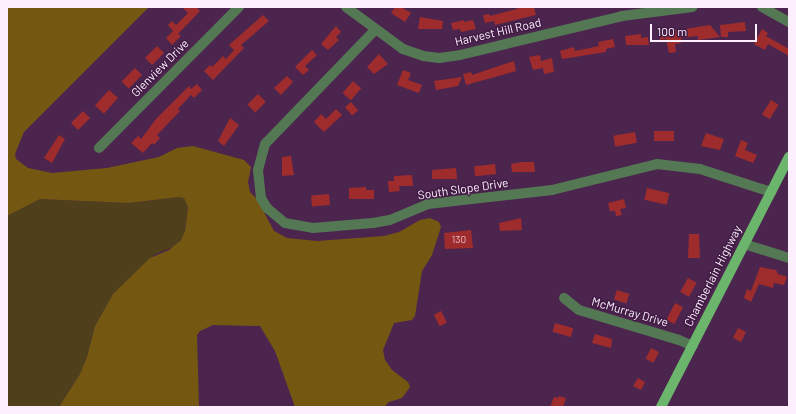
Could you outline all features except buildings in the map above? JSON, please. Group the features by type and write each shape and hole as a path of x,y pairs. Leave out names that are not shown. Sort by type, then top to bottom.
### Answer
{"main road":[{"name":"Chamberlain Highway","path":"661,407 789,157"}],"street":[{"name":"Glenview Drive","path":"99,148 238,7"},
{"name":"Harvest Hill Road","path":"346,7 375,30 403,49 423,56 439,58 460,55 622,16 692,7"},
{"path":"762,7 789,22"},
{"name":"South Slope Drive","path":"375,30 265,144 258,170 261,198 267,208 285,223 313,228 373,223 390,220 428,204 552,190 657,164 700,169 771,192"},
{"path":"744,244 789,258"},
{"name":"McMurray Drive","path":"564,298 579,310 679,340 693,346"}],"shaded area":[{"path":"7,7 149,7 24,132 15,154 16,159 28,168 52,173 107,168 159,157 177,148 193,146 244,160 251,167 248,182 250,192 257,199 274,231 287,238 317,241 384,236 399,232 420,220 430,218 439,222 441,227 432,255 422,271 415,316 412,320 394,323 383,350 385,360 392,370 408,382 410,387 402,398 389,402 384,407 295,407 275,351 260,326 213,325 200,331 197,335 199,407 59,407 80,374 87,357 95,326 113,294 150,258 169,250 181,240 185,231 188,207 184,198 179,197 128,203 40,199 7,216"},
{"path":"179,197 184,198 188,207 184,236 173,247 154,255 113,294 95,326 87,357 80,374 59,407 7,407 7,216 40,199 128,203"}]}
